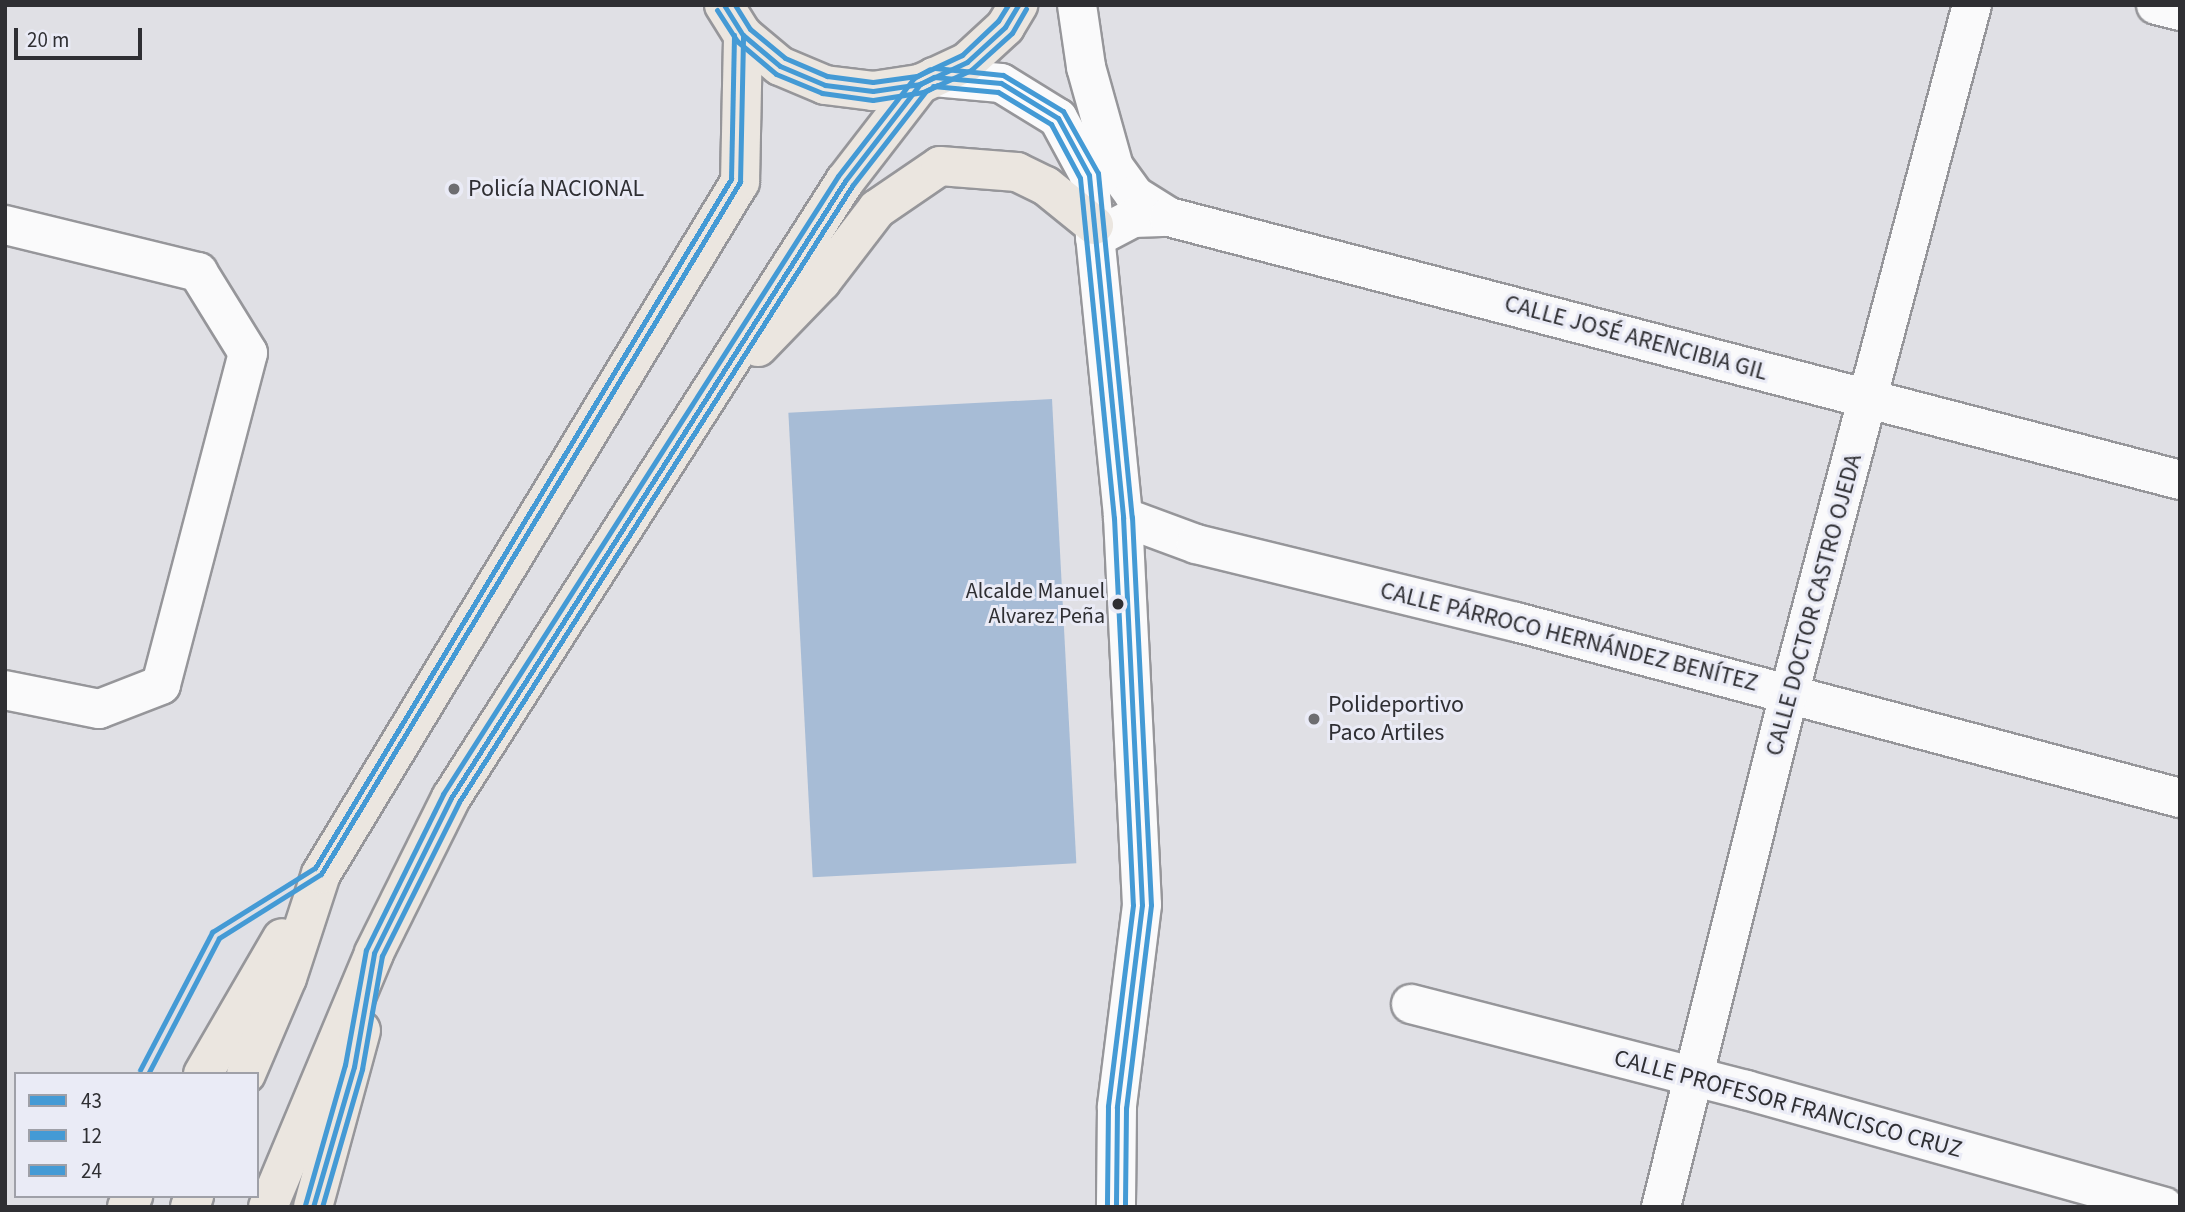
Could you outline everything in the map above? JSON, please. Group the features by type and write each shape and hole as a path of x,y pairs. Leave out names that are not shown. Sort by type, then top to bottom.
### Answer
{"main road":[{"path":"734,20 780,66 825,85 873,91 927,81 967,62 1005,27 1018,5"},
{"path":"204,1072 320,874 740,182 734,20"},
{"path":"268,1207 374,953 451,798 845,181 927,81"},
{"path":"700,407 821,282 877,209 940,166 1017,172 1046,186 1095,232"},
{"path":"247,1072 287,978 320,874"},
{"path":"313,1207 354,1067 374,953"}],"street":[{"path":"1077,5 1086,67 1114,167 1134,195 1169,217"},
{"name":"CALLE DOCTOR CASTRO OJEDA","path":"1661,1207 1788,694 1869,399 1972,5"},
{"path":"2156,5 2180,11"},
{"path":"927,81 1001,83 1058,118 1089,174 1123,517 1142,905 1117,1107 1116,1207"},
{"name":"CALLE JOSÉ ARENCIBIA GIL","path":"1095,232 1133,218 1169,217 2180,480"},
{"path":"5,225 198,272 248,353 161,685 99,709 5,690"},
{"name":"CALLE PÁRROCO HERNÁNDEZ BENÍTEZ","path":"1123,517 1196,544 1788,694 2180,798"},
{"name":"CALLE PROFESOR FRANCISCO CRUZ","path":"1411,1004 2164,1207"}],"water":[{"path":"1052,399 1076,863 813,877 788,413"}],"transit line":[{"name":"43","path":"724,5 743,35 780,66 825,85 873,91 920,84 967,62 1005,27 1018,5"},
{"name":"24","path":"735,5 750,29 785,58 827,76 873,82 917,76 962,55 998,21 1008,5"},
{"name":"12","path":"717,10 737,41 776,74 822,93 873,100 923,92 971,70 1012,33 1026,9"},
{"name":"24","path":"140,1070 212,932 315,868 731,179 734,35"},
{"name":"43","path":"149,1072 219,938 321,874 740,182 743,35"},
{"name":"24","path":"935,68 1003,75 1063,111 1098,173 1132,517 1151,905 1126,1108 1125,1207"},
{"name":"24","path":"305,1205 345,1065 366,950 443,794 838,176 914,78 930,69"},
{"name":"43","path":"934,77 1001,83 1058,118 1089,175 1123,517 1142,905 1117,1107 1116,1207"},
{"name":"43","path":"313,1207 354,1067 374,953 451,798 845,181 920,84 934,77"},
{"name":"12","path":"322,1207 362,1069 382,956 459,802 852,186 926,91 938,85"},
{"name":"12","path":"933,86 998,92 1051,124 1080,178 1114,518 1133,905 1108,1106 1107,1207"}],"place":[{"name":"Policía NACIONAL","path":"454,189"},
{"name":"Alcalde Manuel Alvarez Peña","path":"1118,604"},
{"name":"Polideportivo Paco Artiles","path":"1314,719"}]}
